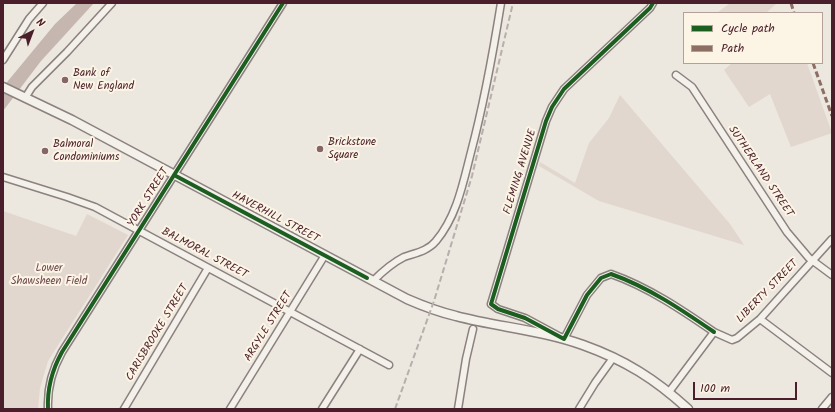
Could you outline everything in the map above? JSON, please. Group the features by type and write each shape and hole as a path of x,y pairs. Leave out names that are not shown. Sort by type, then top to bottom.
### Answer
{"main road":[{"name":"HAVERHILL STREET","path":"3,87 72,120 407,299 446,313 564,339 582,345 614,358 650,377 688,409"}],"street":[{"path":"3,60 29,19 43,3"},
{"path":"23,96 67,52 112,3"},
{"name":"YORK STREET","path":"48,409 50,381 62,352 283,3"},
{"path":"373,281 381,273 403,258 432,246 437,241 454,211 466,172 482,108 496,38 500,3"},
{"name":"FLEMING AVENUE","path":"564,339 525,318 498,309 491,304 546,121 552,107 564,89 650,8 653,3"},
{"name":"SUTHERLAND STREET","path":"676,75 692,87 787,232 802,251 832,275"},
{"name":"BALMORAL STREET","path":"3,177 91,205 389,365"},
{"name":"LIBERTY STREET","path":"714,332 732,340 737,338 760,319 832,239"},
{"name":"ARGYLE STREET","path":"230,409 325,255"},
{"name":"CARISBROOKE STREET","path":"124,409 208,268"},
{"path":"564,339 587,295 601,278 610,274 625,279 680,308 714,332 668,392"},
{"path":"760,319 832,373"},
{"path":"458,409 466,358 473,329"},
{"path":"322,409 360,349"},
{"path":"579,409 614,358"},
{"path":"822,409 832,397"}],"green space":[{"path":"730,3 777,3 767,12 718,12"},
{"path":"731,64 807,64 832,133 791,147 770,94 749,107 724,70"},
{"path":"620,95 730,224 744,245 599,201 539,166 540,162 575,183 589,143 609,118"},
{"name":"Lower Shawsheen Field","path":"3,211 76,236 87,214 128,235 48,361 40,388 38,409 3,409"}],"shaded area":[{"path":"77,3 94,3 41,61 3,111 3,87 55,24"}],"railway":[{"path":"395,409 434,301 472,176 513,3"}],"marked path":[{"path":"791,3 794,12"},
{"path":"813,64 832,116"}],"cycle path":[{"path":"48,409 48,394 51,379 55,366 62,352 283,3"},
{"path":"653,3 650,8 564,89 552,107 546,121 491,304 498,309 525,318 564,339 587,295 601,278 611,274 651,292 677,307 714,332"},
{"path":"174,175 367,278"}],"place":[{"name":"Bank of New England","path":"65,80"},
{"name":"Brickstone Square","path":"320,149"},
{"name":"Balmoral Condominiums","path":"45,151"}]}
